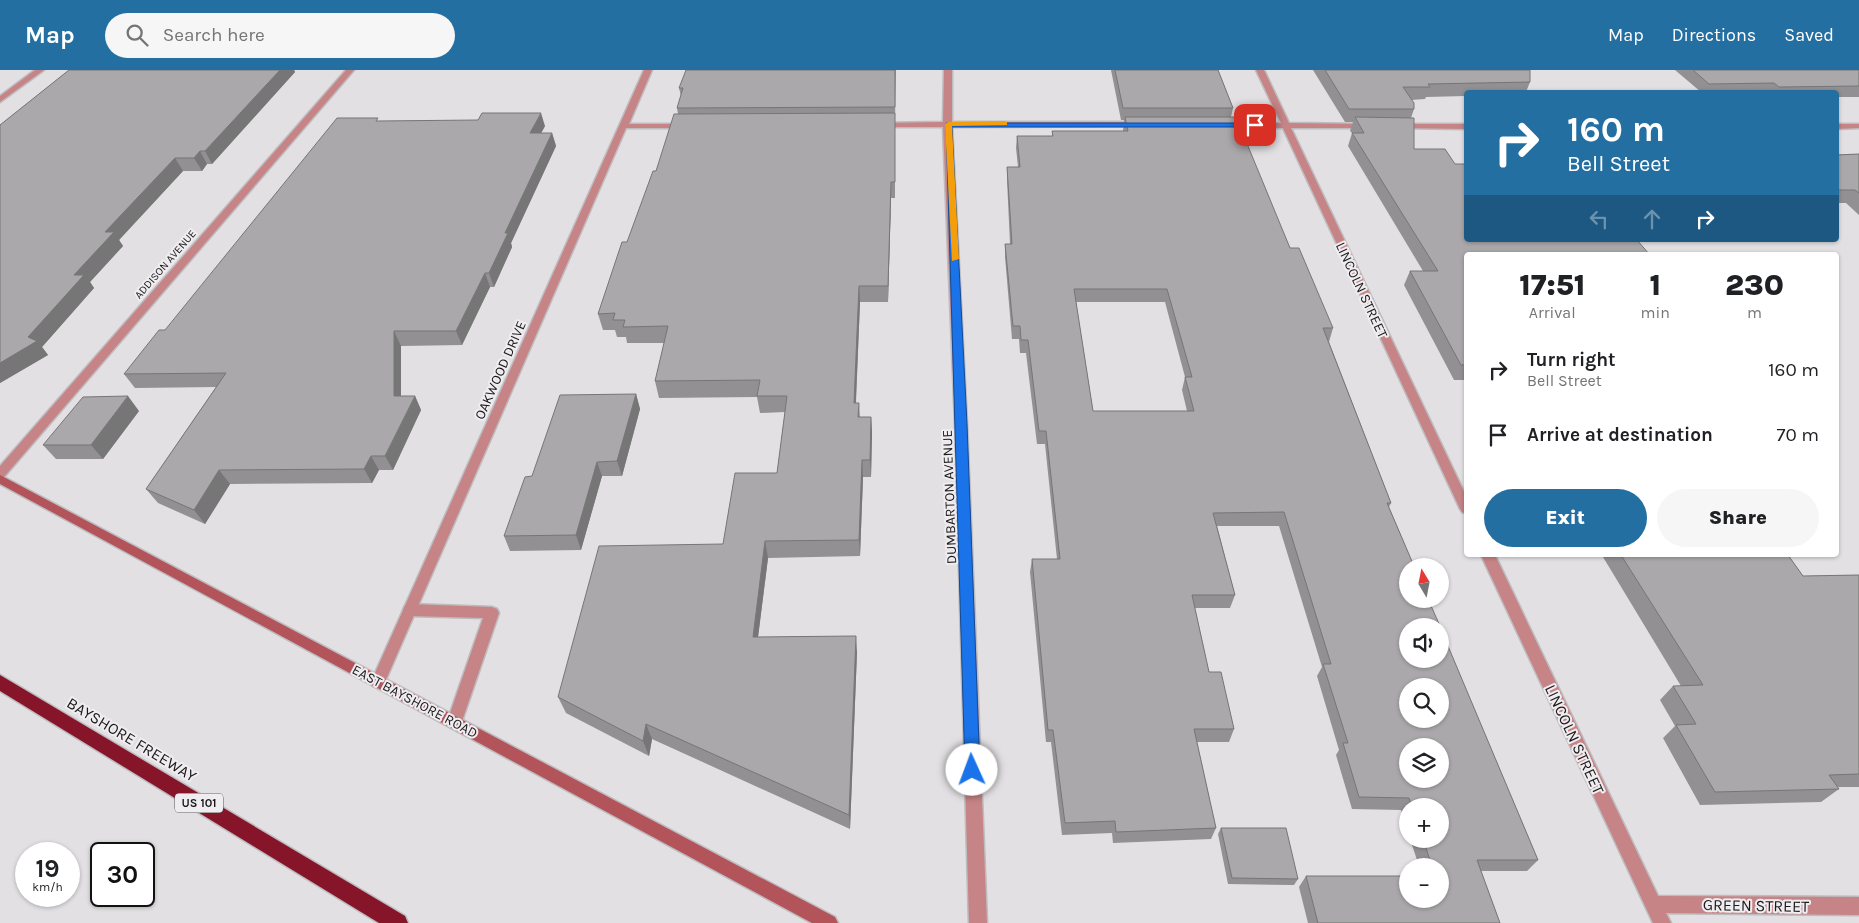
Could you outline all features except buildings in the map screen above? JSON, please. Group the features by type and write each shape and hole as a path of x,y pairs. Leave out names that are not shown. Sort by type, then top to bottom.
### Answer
{"highway":[{"name":"BAYSHORE FREEWAY","path":"0,682 398,923"}],"street":[{"path":"0,100 40,70"},
{"name":"ADDISON AVENUE","path":"0,474 350,70"},
{"name":"OAKWOOD DRIVE","path":"378,682 648,70"},
{"name":"DUMBARTON AVENUE","path":"948,70 948,124 961,424 978,923"},
{"name":"LINCOLN STREET","path":"1260,70 1284,125 1464,505"},
{"path":"873,125 1151,124"},
{"path":"1211,125 1380,126"},
{"path":"623,126 698,126"},
{"path":"1390,126 1464,126"},
{"path":"1839,127 1859,126"},
{"name":"EAST BAYSHORE ROAD","path":"0,479 829,923"},
{"name":"LINCOLN STREET","path":"1489,557 1662,923"},
{"path":"410,610 492,613 455,722"},
{"name":"GREEN STREET","path":"1653,904 1859,906"}],"slow traffic":[{"path":"955,259 948,124 1004,123"}],"route":[{"path":"972,770 961,424 948,124 1255,125"}]}
